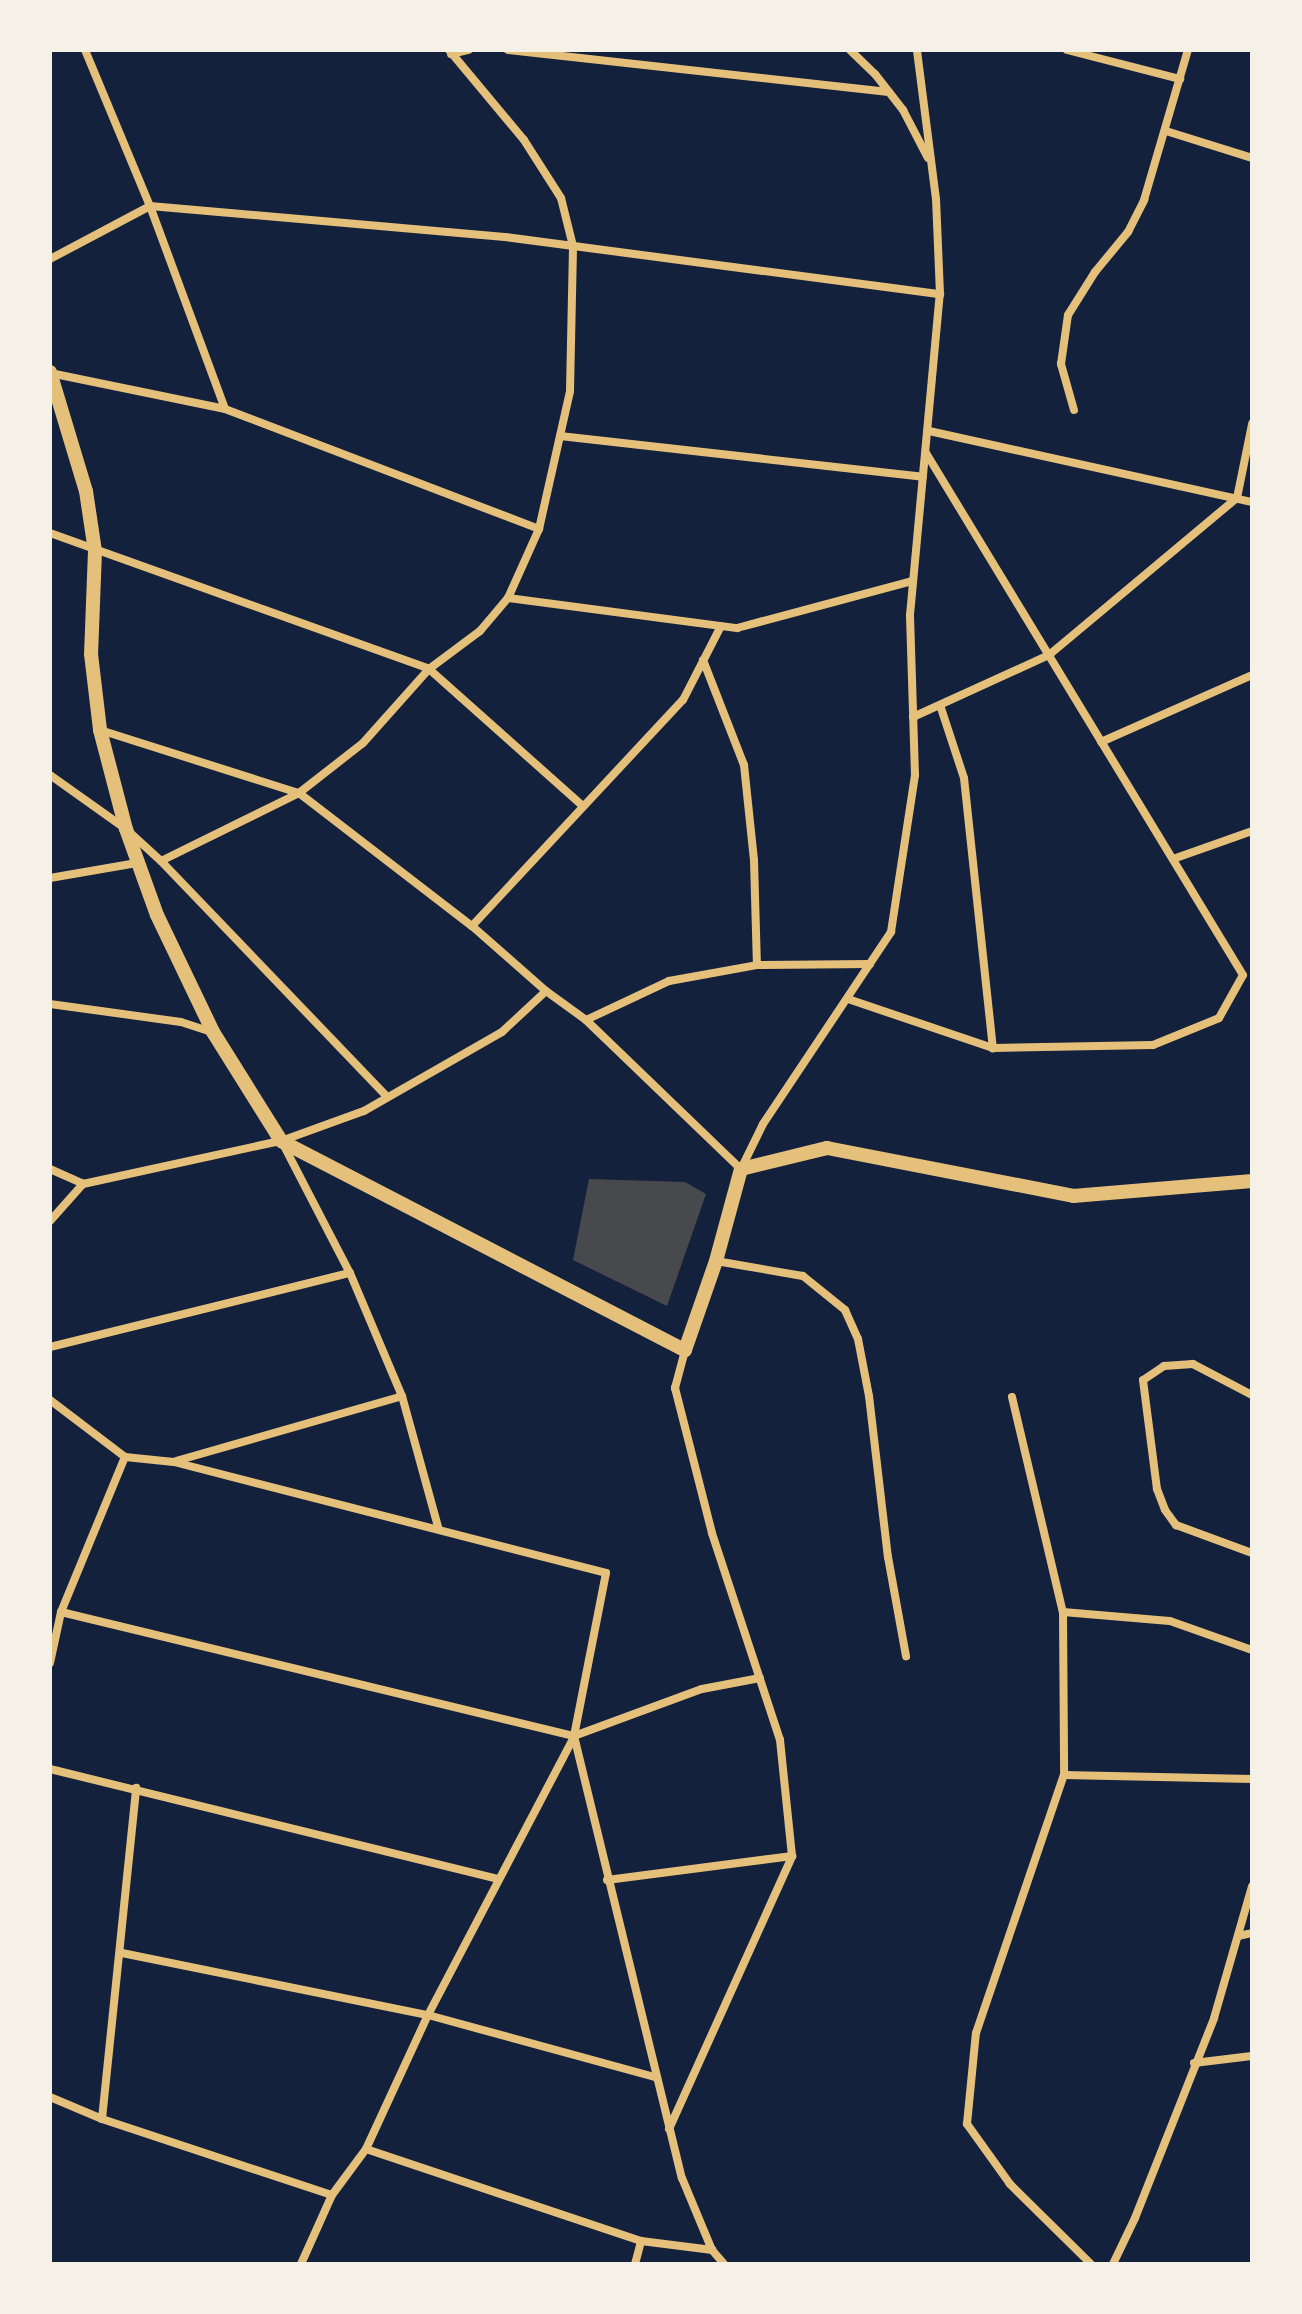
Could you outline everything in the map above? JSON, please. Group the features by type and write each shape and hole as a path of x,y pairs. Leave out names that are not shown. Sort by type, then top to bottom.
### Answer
{"street":[{"path":"85,50 150,206 225,409"},
{"path":"450,52 469,50"},
{"path":"508,50 889,92"},
{"path":"850,50 903,110 930,163"},
{"path":"669,2129 792,1856 780,1740 712,1533 675,1388 716,1261 741,1169 763,1124 891,932 915,775 910,615 940,294 940,243 917,50"},
{"path":"1067,50 1180,79"},
{"path":"1074,410 1061,364 1068,315 1088,283 1128,232 1144,200 1188,50"},
{"path":"161,861 299,793 363,743 429,669 480,631 508,598 539,529 570,391 573,246 561,198 524,140 450,52"},
{"path":"1166,131 1252,158"},
{"path":"50,259 150,206 573,246 940,294"},
{"path":"438,1527 402,1396 350,1273 281,1141 213,1032 157,915 137,863 100,730 91,654 95,551 86,491 50,372 225,409 539,529"},
{"path":"913,717 1049,655 1237,498 1252,424"},
{"path":"929,431 1252,502"},
{"path":"560,436 923,477"},
{"path":"848,999 993,1048 1153,1045 1219,1018 1243,975 925,452"},
{"path":"50,533 429,669 583,806"},
{"path":"508,598 737,628 913,581"},
{"path":"472,926 683,700 721,626"},
{"path":"703,660 744,765 754,860 757,965"},
{"path":"1101,742 1252,675"},
{"path":"940,705 964,778 993,1048"},
{"path":"100,730 299,793 472,926 546,991 586,1020 741,1169"},
{"path":"50,775 126,829 161,861 387,1097"},
{"path":"1173,859 1252,831"},
{"path":"50,878 137,863"},
{"path":"586,1020 669,981 757,965 870,964"},
{"path":"50,1221 83,1184 281,1141 364,1111 502,1032 546,991"},
{"path":"50,1004 181,1022 213,1032"},
{"path":"281,1141 685,1350"},
{"path":"741,1169 827,1148 1073,1196 1252,1181"},
{"path":"50,1169 83,1184"},
{"path":"716,1261 803,1276 845,1310 858,1339 869,1396 886,1544 906,1656"},
{"path":"50,1347 350,1273"},
{"path":"1252,1395 1193,1364 1164,1366 1143,1380 1157,1489 1165,1510 1176,1525 1252,1553"},
{"path":"174,1462 402,1396"},
{"path":"1012,1397 1063,1612 1064,1775 976,2033 967,2124 1010,2184 1091,2264"},
{"path":"50,1400 125,1457 174,1462 438,1527 606,1573 574,1736 428,2015 366,2149 332,2195 301,2264"},
{"path":"50,1663 61,1612 125,1457"},
{"path":"61,1612 574,1736 702,1689 760,1678"},
{"path":"1063,1612 1170,1621 1252,1650"},
{"path":"574,1736 682,2178 712,2250 724,2264"},
{"path":"50,1769 498,1879"},
{"path":"1064,1775 1252,1779"},
{"path":"102,2119 122,1953 136,1788"},
{"path":"607,1880 792,1856"},
{"path":"1113,2264 1135,2218 1214,2018 1252,1886"},
{"path":"1238,1936 1252,1933"},
{"path":"122,1953 428,2015 655,2077"},
{"path":"1194,2063 1252,2056"},
{"path":"50,2097 102,2119 332,2195"},
{"path":"366,2149 641,2241 712,2250"},
{"path":"635,2264 641,2241"}],"building":[{"path":"589,1179 685,1182 706,1194 667,1306 573,1260"}]}
